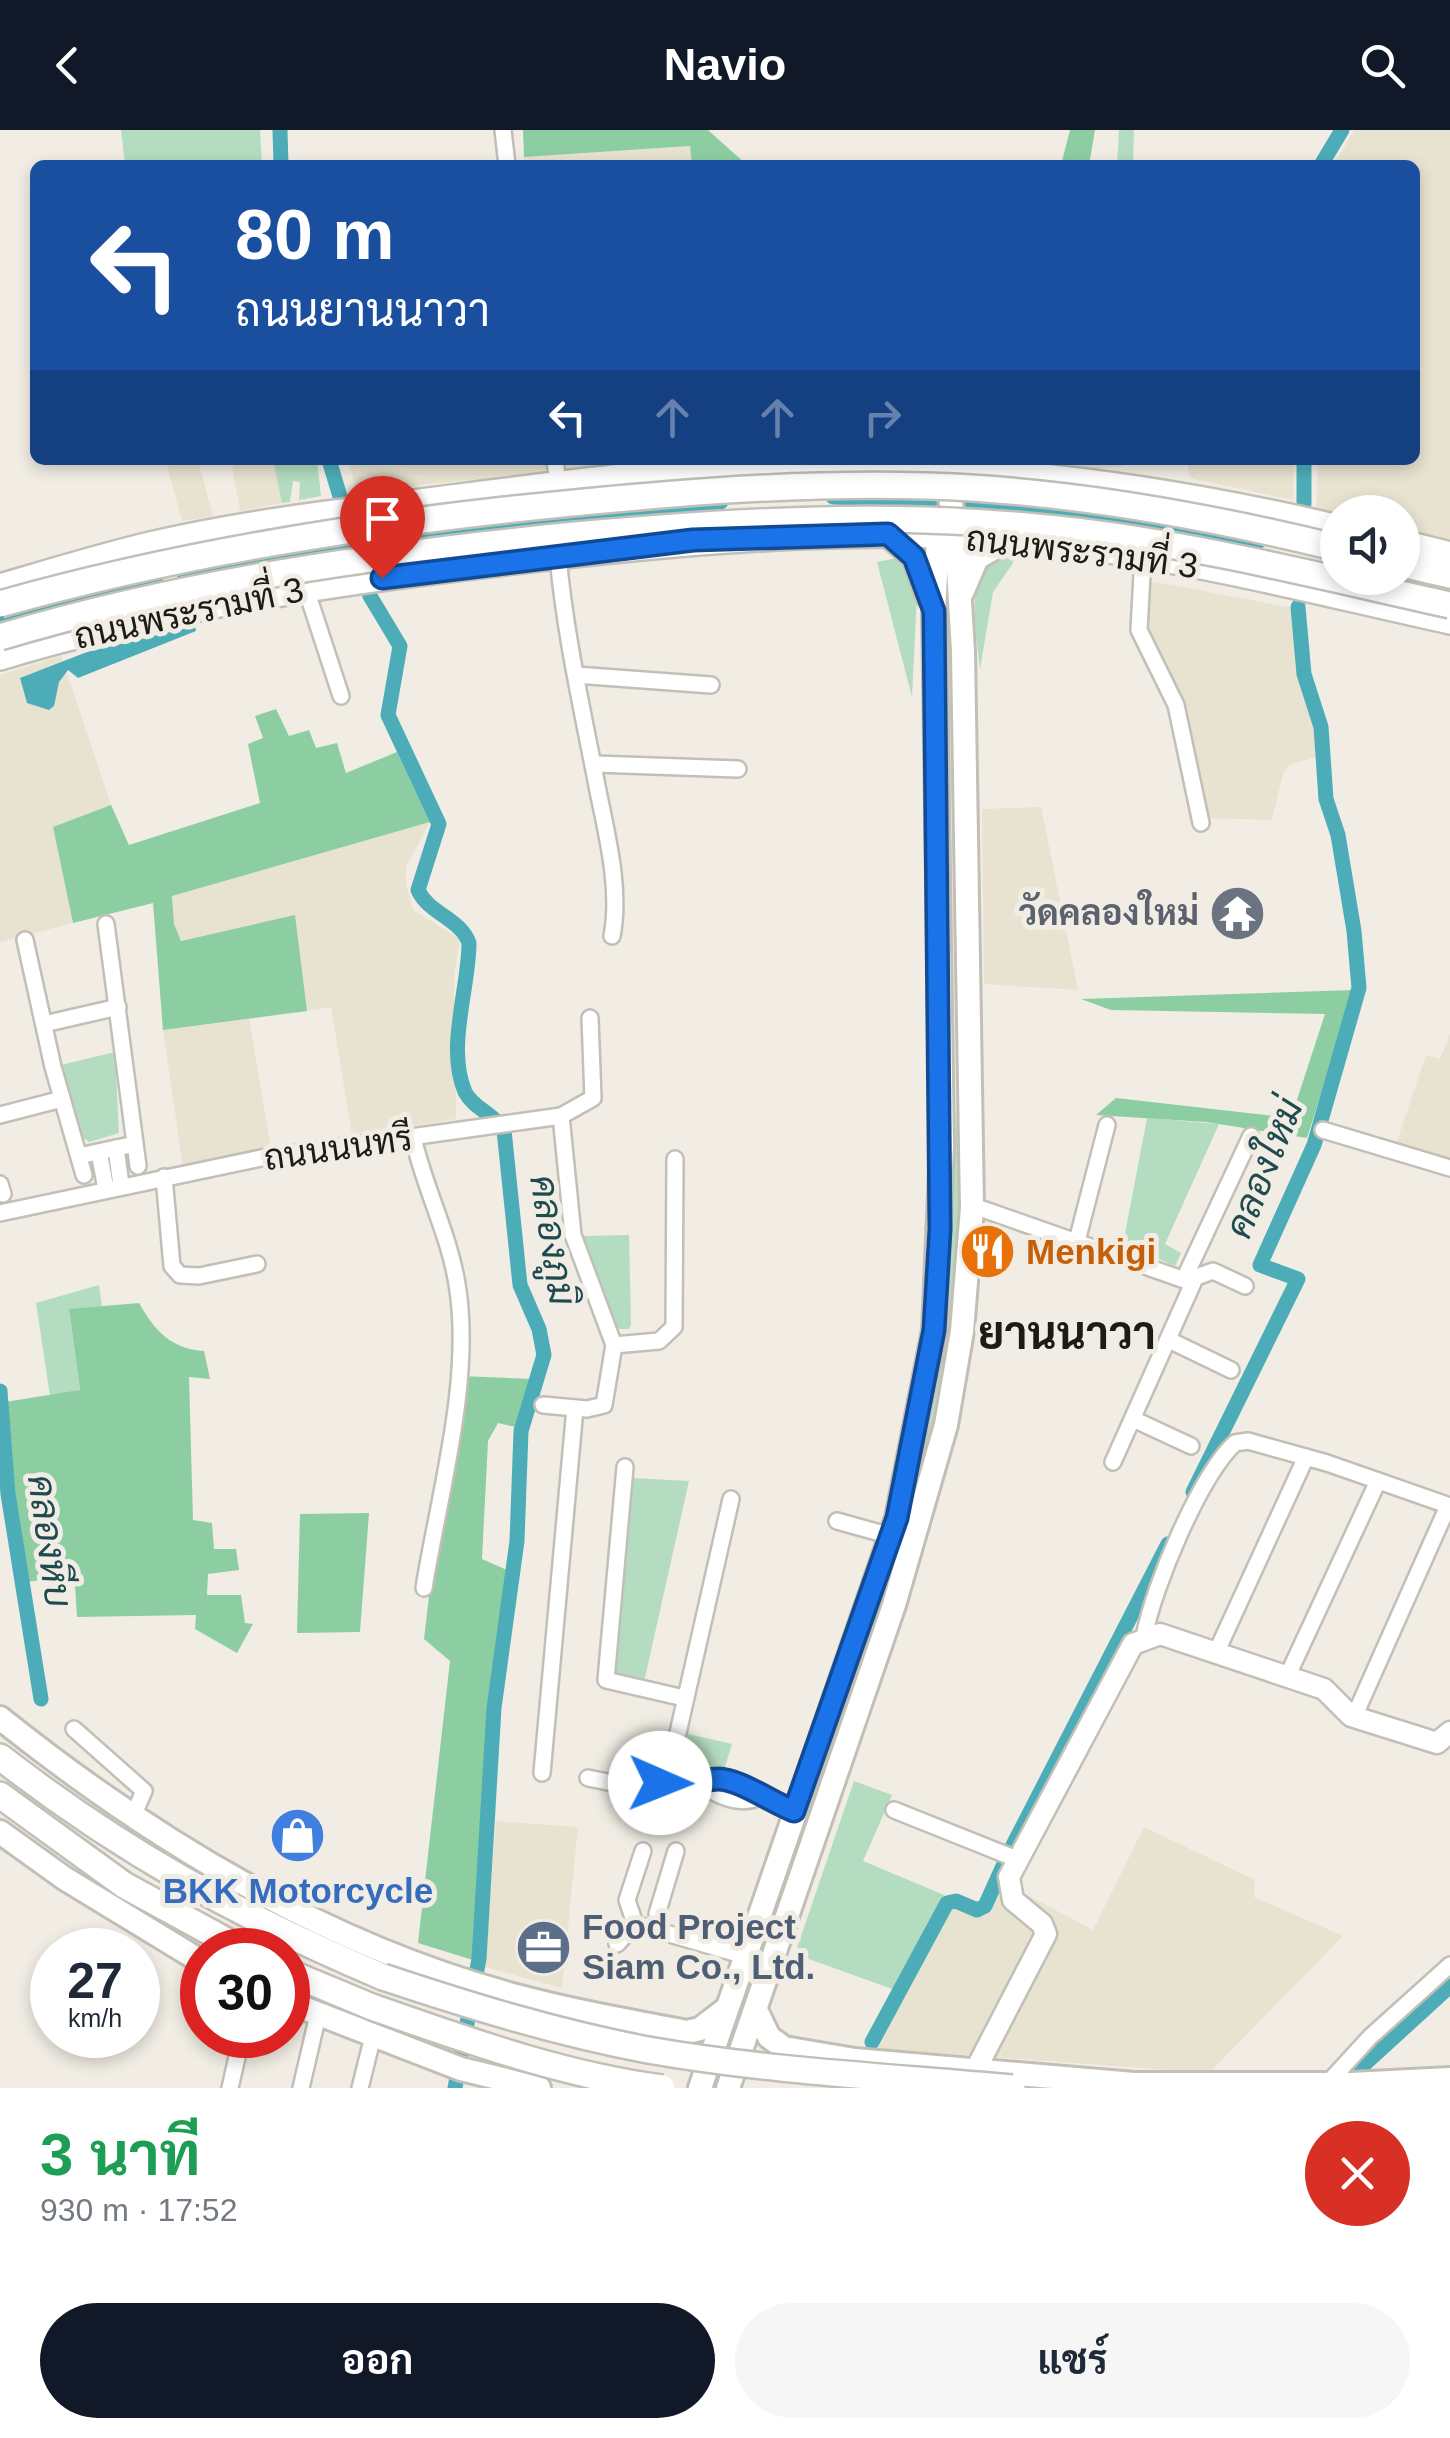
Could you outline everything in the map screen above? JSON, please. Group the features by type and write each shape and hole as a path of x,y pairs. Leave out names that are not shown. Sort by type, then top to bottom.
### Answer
{"main road":[{"name":"ถนนพระรามที่ 3","path":"0,587 148,545 556,472 851,466 946,483 1088,484 1254,508 1320,524"},
{"path":"692,471 710,502 706,525 693,540"},
{"path":"700,2088 891,1536 920,1420 934,1330 940,1229 940,1065 934,611 946,526 946,483"},
{"path":"1081,546 1068,513 1088,484"},
{"name":"ถนนพระรามที่ 3","path":"0,604 194,556 376,524 612,498 789,486 932,486 1013,493 1175,513 1320,544"},
{"name":"ถนนพระรามที่ 3","path":"0,637 263,576 393,556 622,531 817,520 984,523 1122,537 1197,549 1450,605"},
{"name":"ถนนพระรามที่ 3","path":"0,656 168,613 370,579 693,540 888,534 946,526 1010,539 1143,556 1450,621"},
{"path":"728,2088 890,1617 934,1474 962,1331 972,1206 968,965 960,599 946,526"},
{"path":"888,534 914,557 934,611"},
{"path":"960,599 977,558 1010,539"},
{"path":"1420,548 1450,555"},
{"path":"1420,568 1450,575"},
{"path":"940,1065 949,1057 950,956 960,952 968,965"},
{"path":"0,1718 132,1816 239,1882 379,1949 472,1983 687,2032 700,2029 726,2009"},
{"path":"0,1757 128,1850 206,1896 384,1977 485,2011 649,2050 762,2065 1012,2088"},
{"path":"0,1795 124,1886 203,1928"},
{"path":"4,1843 180,1949"},
{"path":"310,1981 490,2049 575,2072 662,2088"},
{"path":"756,2010 770,2037 784,2048 855,2060 1134,2084 1327,2084 1450,2079"},
{"path":"310,2012 458,2068 539,2088"},
{"path":"622,2088 636,2068 624,2020"},
{"path":"828,2088 835,2071 855,2060"}],"street":[{"path":"502,130 507,160"},
{"path":"558,556 563,614 610,866 612,936"},
{"path":"1143,556 1139,630 1176,705 1201,823"},
{"path":"306,589 341,696"},
{"path":"576,674 710,685"},
{"path":"594,764 738,769"},
{"path":"106,924 138,1166"},
{"path":"25,940 84,1175"},
{"path":"44,1024 118,1007"},
{"path":"543,1405 604,1405 614,1345 573,1235 561,1116 593,1098 590,1018"},
{"path":"0,1115 62,1099"},
{"name":"ถนนนนทรี","path":"0,1213 316,1149 561,1116"},
{"path":"1077,1241 1107,1125"},
{"path":"1323,1130 1450,1168"},
{"path":"1113,1462 1192,1288 1188,1278 1251,1136"},
{"path":"413,1138 457,1282 460,1327 450,1441 424,1588"},
{"path":"79,1156 135,1144"},
{"path":"114,1187 116,1148"},
{"path":"100,1152 114,1187"},
{"path":"614,1345 659,1341 670,1336 674,1328 675,1160"},
{"path":"164,1177 172,1266 180,1276 257,1264"},
{"path":"972,1206 1188,1278 1213,1270 1245,1286"},
{"path":"1169,1340 1232,1370"},
{"path":"542,1773 575,1408"},
{"path":"1133,1418 1191,1446"},
{"path":"976,2069 1046,1934 1042,1924 1013,1900 1009,1877 1126,1654 1144,1637 1162,1577 1209,1476 1228,1449 1248,1441 1449,1506 1354,1717"},
{"path":"1216,1653 1306,1457"},
{"path":"625,1467 606,1680 684,1698"},
{"path":"1288,1677 1378,1481"},
{"path":"661,1787 661,1775 670,1768 731,1499"},
{"path":"837,1521 891,1536"},
{"path":"1144,1637 1160,1634 1288,1677 1330,1693 1354,1717 1428,1743 1437,1743 1450,1732"},
{"path":"74,1729 144,1791 132,1816"},
{"path":"670,1768 682,1771 694,1784"},
{"path":"588,1778 642,1790 661,1787 675,1794 694,1784 717,1779 748,1786 758,1798 794,1811"},
{"path":"894,1810 1019,1860"},
{"path":"634,1924 627,1900 643,1851"},
{"path":"657,1914 676,1851"},
{"path":"633,1877 666,1884"},
{"path":"634,1924 744,1956"},
{"path":"617,1944 634,1924"},
{"path":"1327,2084 1370,2038 1450,1965"},
{"path":"300,2088 318,2015"},
{"path":"360,2088 373,2036"},
{"path":"230,2088 237,2058"}],"shaded area":[{"path":"1354,130 1450,130 1450,545 1420,538 1420,495 1320,495 1320,514 1316,513 1318,465 1420,465 1420,160 1337,160"},
{"path":"690,146 691,160 524,160 524,157"},
{"path":"199,465 213,516 182,521 167,466"},
{"path":"232,465 274,465 282,503 240,511"},
{"path":"349,465 608,465 357,492"},
{"path":"1060,465 1124,465 1124,466 1082,470"},
{"path":"1188,465 1294,465 1293,500 1190,478"},
{"path":"1145,580 1293,608 1301,680 1316,718 1320,756 1290,765 1283,774 1272,820 1208,818 1180,696 1145,632"},
{"path":"61,656 111,805 53,828 73,923 0,942 0,675"},
{"path":"1041,807 1078,990 984,984 982,809"},
{"path":"430,822 406,867 406,885 413,910 460,939 454,976 456,1119 352,1135 331,1007 307,1011 295,916 181,941 174,924 172,896"},
{"path":"249,1019 271,1148 183,1167 163,1030"},
{"path":"1450,1034 1450,1163 1395,1147 1426,1055 1440,1059"},
{"path":"496,1821 578,1827 562,1988 485,1967"},
{"path":"1144,1827 1255,1880 1254,1897 1343,1936 1209,2073 871,2048 947,1906 956,1904 982,1916 1001,1881 1093,1930"}],"green space":[{"path":"121,130 260,130 262,160 124,160"},
{"path":"523,130 708,130 741,160 691,160 690,146 524,157"},
{"path":"1070,130 1095,130 1090,160 1062,160"},
{"path":"1119,130 1134,130 1133,160 1117,160"},
{"path":"274,465 318,465 321,496 299,500 300,482 293,481 290,502 282,503"},
{"path":"1014,552 1013,563 993,592 980,669 974,607 980,579 998,553"},
{"path":"902,557 917,594 912,697 877,562"},
{"path":"945,598 949,599 952,943 946,941"},
{"path":"276,709 289,736 309,730 316,748 337,743 346,773 397,752 430,822 172,896 174,924 181,941 295,915 307,1011 163,1030 153,903 73,923 53,827 111,805 129,845 260,803 248,744 263,738 255,716"},
{"path":"1354,990 1307,1138 1206,1122 1096,1115 1116,1098 1291,1118 1325,1014 1111,1010 1081,999"},
{"path":"115,1052 119,1133 89,1142 82,1137 61,1065"},
{"path":"959,1064 960,1241 955,1325 942,1400 911,1524 719,2088 709,2088 912,1494 932,1414 947,1324"},
{"path":"1147,1118 1219,1124 1165,1244 1181,1253 1175,1266 1123,1244"},
{"path":"629,1235 631,1324 629,1329 615,1329 580,1242 583,1236"},
{"path":"99,1285 102,1307 69,1310 80,1391 50,1396 36,1303"},
{"path":"139,1303 165,1337 182,1347 204,1351 210,1379 189,1377 193,1520 212,1523 214,1549 236,1549 239,1570 208,1574 207,1595 241,1595 245,1623 253,1624 237,1653 195,1629 196,1615 77,1617 74,1570 54,1569 55,1578 27,1582 12,1497 5,1402 80,1390 69,1309"},
{"path":"459,1376 533,1379 516,1427 498,1423 488,1441 482,1559 507,1570 488,1706 473,1960 418,1943 450,1661 424,1639 440,1503 448,1504 454,1470 449,1463"},
{"path":"631,1478 689,1481 644,1682 615,1676"},
{"path":"369,1513 360,1632 297,1633 300,1514"},
{"path":"688,1734 732,1744 723,1773 698,1773 685,1766"},
{"path":"854,1781 892,1795 863,1861 944,1895 895,1990 795,1954"}],"water":[{"path":"195,626 196,631 78,678 68,670 49,710 27,703 20,678 87,652"}],"waterway":[{"name":"คลองภูมิ","path":"280,130 281,160"},
{"name":"คลองใหม่","path":"1324,160 1342,130"},
{"name":"คลองภูมิ","path":"331,465 370,596 400,646 388,715 439,824 418,890 429,905 459,928 469,943 458,1037 460,1075 469,1098 504,1130 520,1285 539,1329 544,1355 521,1431 517,1541 494,1708 479,1959 455,2088"},
{"name":"คลองใหม่","path":"1304,465 1304,504"},
{"path":"833,497 1080,513 1258,542"},
{"path":"183,572 506,523 721,502"},
{"path":"0,617 156,578"},
{"name":"คลองใหม่","path":"1193,1492 1298,1279 1260,1265 1314,1145 1359,988 1338,835 1326,799 1321,727 1304,674 1298,607"},
{"name":"คลองหีบ","path":"0,1391 8,1494 41,1699"},
{"name":"คลองใหม่","path":"1011,1849 1168,1544"},
{"name":"คลองใหม่","path":"872,2042 947,1903 956,1901 977,1910 985,1906 1003,1866"},
{"path":"1356,2072 1450,1986"}],"place":[{"name":"วัดคลองใหม่","path":"1238,913"},
{"name":"Menkigi","path":"987,1252"},
{"name":"BKK Motorcycle","path":"298,1835"},
{"name":"Food Project Siam Co., Ltd.","path":"543,1947"}],"district":[{"name":"ยานนาวา","path":"1067,1333"}],"route":[{"path":"382,578 693,540 888,534 914,557 934,611 942,1146 934,1330 920,1420 897,1518 794,1811 758,1798 748,1786 717,1779 703,1784 686,1783 682,1771 675,1768 663,1772 660,1783"}]}
